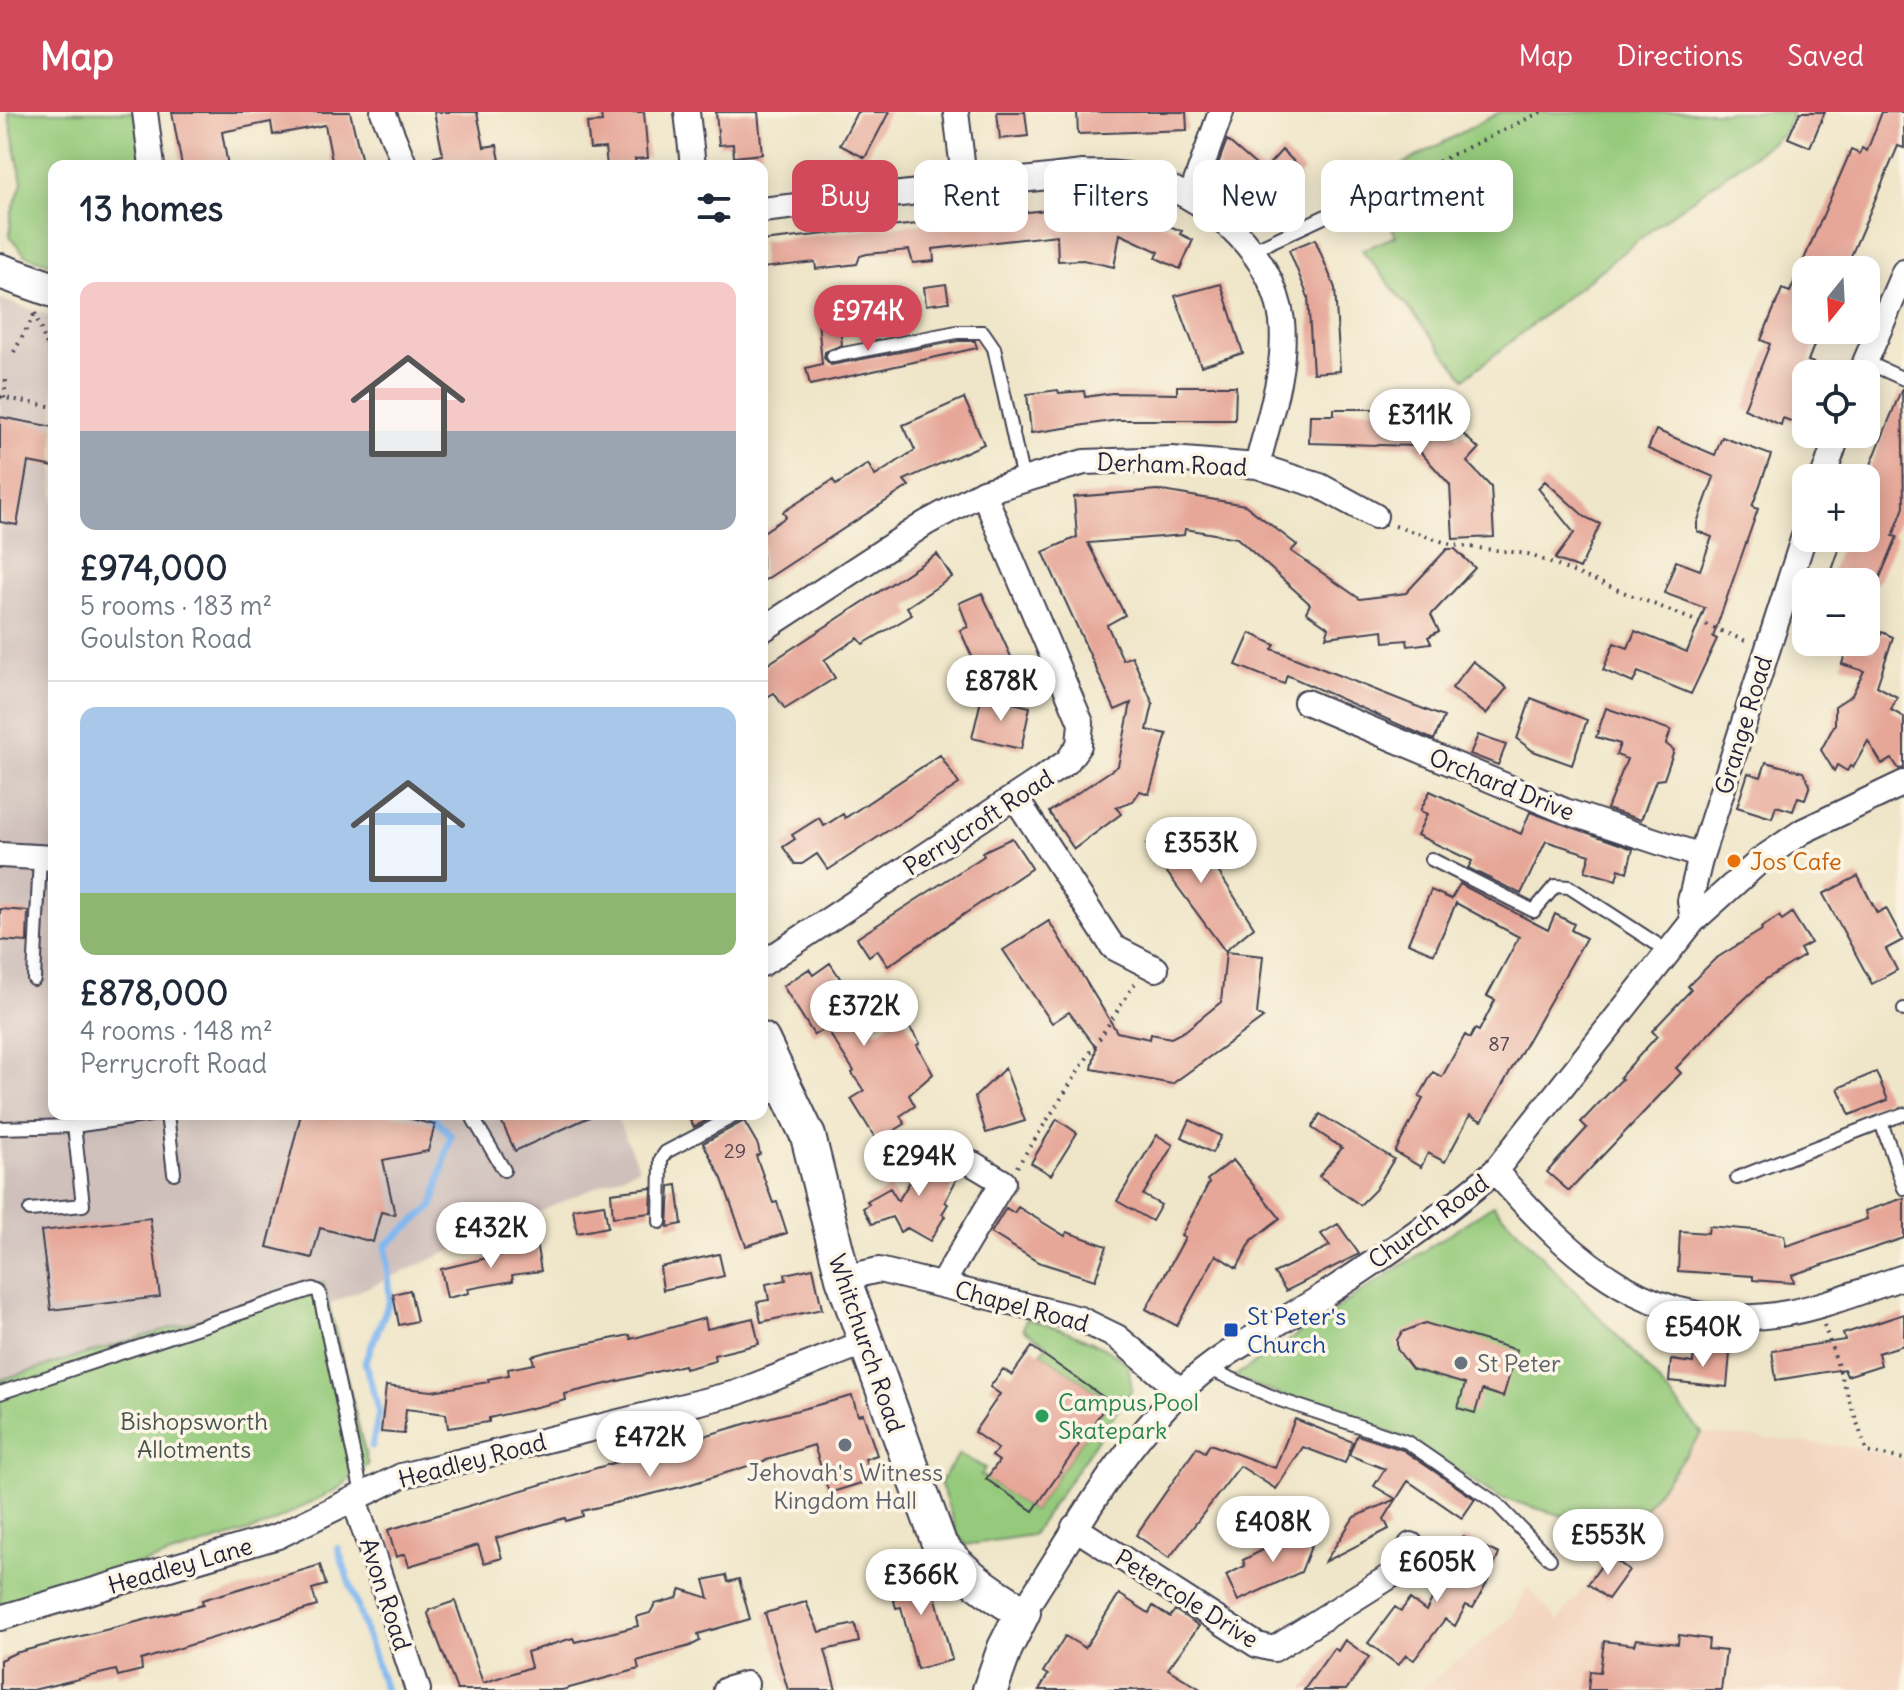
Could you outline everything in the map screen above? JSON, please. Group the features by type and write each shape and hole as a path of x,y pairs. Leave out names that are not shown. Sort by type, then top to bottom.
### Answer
{"street":[{"path":"145,112 151,160"},
{"path":"383,112 403,160"},
{"path":"687,112 692,160"},
{"path":"956,112 962,160"},
{"path":"1191,196 1221,112"},
{"path":"1028,179 1083,173 1137,176 1191,196 1234,230 1267,276 1282,321 1279,371 1257,466"},
{"path":"768,209 914,192"},
{"path":"0,271 48,288"},
{"path":"1866,360 1904,272"},
{"name":"Derham Road","path":"768,626 926,523 983,492 1084,462 1172,459 1257,466 1320,486 1375,516"},
{"name":"Perrycroft Road","path":"768,960 1067,762 1079,745 1081,723 983,492"},
{"name":"Grange Road","path":"1693,921 1690,901 1701,856 1799,552"},
{"name":"Orchard Drive","path":"1306,702 1565,811 1701,856"},
{"name":"Church Road","path":"990,1690 1005,1648 1023,1612 1074,1527 1153,1421 1181,1391 1207,1368 1320,1298 1456,1204 1495,1171 1693,921 1763,858 1803,831 1904,783"},
{"path":"1015,797 1113,947 1151,966"},
{"path":"0,855 47,858"},
{"name":"Whitchurch Road","path":"768,1067 774,1094 808,1136 843,1278 940,1546 956,1566 1023,1612"},
{"path":"942,1284 1003,1182 973,1164"},
{"path":"1495,1171 1539,1221 1589,1267 1637,1297 1729,1317 1787,1313 1904,1277"},
{"name":"Chapel Road","path":"843,1278 879,1270 1099,1327 1148,1361 1181,1391"},
{"name":"Headley Road","path":"358,1497 401,1476 736,1393 866,1342"},
{"name":"Headley Lane","path":"0,1618 278,1536 358,1497"},
{"name":"Avon Road","path":"358,1497 418,1690"},
{"name":"Petercole Drive","path":"1074,1527 1257,1645 1274,1649 1400,1570 1411,1545"}],"lane":[{"path":"1249,252 1321,218"},
{"path":"833,356 957,332 983,332 994,348 1023,480"},
{"path":"1880,373 1904,379"},
{"path":"34,979 47,858"},
{"path":"1431,859 1534,911 1555,886 1569,887 1669,952"},
{"path":"1737,1178 1904,1114"},
{"path":"0,1128 74,1126 116,1120"},
{"path":"168,1120 174,1173"},
{"path":"474,1120 504,1170"},
{"path":"660,1222 661,1159 666,1152 727,1120"},
{"path":"1881,1122 1904,1188"},
{"path":"30,1210 83,1205 74,1126"},
{"path":"0,1393 313,1289 319,1292 358,1497"},
{"path":"1207,1368 1280,1400 1407,1442 1497,1504 1550,1559"}],"path":[{"path":"1443,160 1541,112"},
{"path":"14,352 35,312 48,348"},
{"path":"6,380 2,397 48,406"},
{"path":"1375,516 1407,531 1453,545 1528,554 1767,649"},
{"path":"1003,1182 1025,1158 1151,966"},
{"path":"1817,1304 1867,1452 1904,1459"}],"shaded area":[{"path":"0,299 48,315 48,1120 618,1120 639,1168 330,1304 324,1281 0,1379"},
{"path":"1702,1433 1853,1447 1904,1460 1904,1690 1421,1690 1511,1618 1527,1585 1558,1621"}],"green space":[{"path":"8,112 136,112 142,160 48,160 48,263 25,255 10,236 11,215 22,182"},
{"path":"1500,112 1793,112 1783,134 1661,222 1465,378 1362,250 1396,236 1394,232 1513,232 1513,160 1410,160"},
{"path":"1493,1205 1640,1360 1702,1433 1625,1534 1498,1497 1409,1439 1232,1378"},
{"name":"Bishopsworth Allotments","path":"323,1282 368,1465 339,1488 263,1527 0,1607 0,1380"},
{"path":"1026,1319 1079,1336 1104,1348 1128,1364 1132,1389 1032,1535 966,1545 958,1535 940,1482 959,1454 985,1468 981,1475 1033,1511 1109,1401 1041,1353 1047,1345 1023,1329"}],"building":[{"path":"172,112 350,112 362,160 332,160 325,125 273,135 271,122 222,132 227,160 181,160"},
{"path":"434,112 477,112 484,147 497,145 500,160 434,160 434,157 443,155"},
{"path":"601,112 644,112 648,158 606,160 605,148 590,149 587,123 602,122"},
{"path":"716,112 758,112 762,154 734,157 733,144 719,145"},
{"path":"857,112 889,112 865,158 840,145"},
{"path":"997,112 1025,112 1028,136 1000,139"},
{"path":"1077,112 1186,112 1187,130 1078,134"},
{"path":"1800,112 1825,112 1810,147 1788,138"},
{"path":"1882,112 1904,112 1904,148 1898,146 1851,256 1805,256 1851,150 1860,154 1862,148 1867,151"},
{"path":"1227,140 1250,160 1220,160"},
{"path":"1282,150 1292,160 1273,160"},
{"path":"1044,210 1044,232 1177,232 1177,229 1193,240 1180,269 1156,258 1159,252 1120,234 1114,267 1083,260 1058,261 1057,235 933,249 934,261 913,263 909,250 867,254 860,256 857,264 816,269 815,262 768,267 768,240 844,232 898,232 898,226 914,224 914,232 1028,232 1028,212"},
{"path":"1315,239 1335,288 1340,371 1313,373 1308,297 1289,250"},
{"path":"946,284 949,302 926,305 924,287"},
{"path":"1221,284 1243,353 1201,366 1175,296"},
{"path":"1792,287 1792,344 1815,344 1808,360 1792,360 1792,422 1783,418 1781,425 1744,409 1770,344 1761,340 1782,289 1790,292"},
{"path":"838,307 842,345 825,352 824,358 831,365 958,341 975,341 977,348 810,385 806,368 822,364 817,309"},
{"path":"1177,386 1236,386 1235,420 1118,420 1031,433 1027,394 1058,390 1059,393 1084,391 1085,397 1112,393 1177,394"},
{"path":"1902,388 1904,507 1893,536 1897,537 1880,577 1880,568 1833,568 1838,552 1880,552 1880,464 1871,464"},
{"path":"964,398 984,444 904,480 909,486 768,578 768,529 786,517 783,512 833,480 836,485 868,464 875,476 915,450 903,425"},
{"path":"1425,405 1458,438 1462,433 1479,449 1467,462 1491,487 1494,537 1453,539 1450,485 1415,446 1309,443 1310,415 1334,415 1334,409 1385,409 1385,416 1420,418"},
{"path":"0,417 48,426 48,466 28,462 17,525 0,522"},
{"path":"1656,430 1715,455 1722,437 1771,455 1752,507 1758,509 1713,637 1717,639 1691,694 1638,672 1633,683 1603,670 1614,643 1628,648 1635,631 1687,652 1705,608 1664,593 1676,561 1700,570 1712,537 1697,531 1697,523 1714,477 1648,449"},
{"path":"1545,481 1585,517 1600,524 1580,569 1555,559 1574,533 1538,488"},
{"path":"1157,490 1245,505 1297,545 1291,551 1360,599 1406,593 1447,549 1455,549 1475,568 1431,615 1439,631 1428,637 1431,643 1408,646 1407,640 1384,642 1383,630 1326,637 1329,628 1306,612 1310,604 1237,538 1185,529 1184,535 1088,543 1125,615 1107,625 1123,660 1132,656 1153,704 1147,730 1167,734 1149,794 1140,791 1133,801 1116,807 1121,814 1074,849 1049,812 1118,766 1131,703 1115,710 1043,552 1077,537 1074,497"},
{"path":"937,554 952,577 907,607 912,615 863,644 858,638 824,660 835,678 785,709 774,693 768,696 768,664"},
{"path":"982,593 1017,670 985,684 989,664 978,670 960,630 968,627 959,603"},
{"path":"1882,632 1893,637 1877,686 1897,697 1891,710 1904,717 1904,768 1899,769 1892,759 1882,764 1868,741 1853,768 1850,766 1847,771 1837,765 1834,771 1821,750 1835,724 1835,706 1852,695 1864,671 1842,664 1844,656 1880,656"},
{"path":"1250,633 1275,645 1272,649 1444,717 1434,740 1287,675 1284,684 1236,665"},
{"path":"1473,661 1507,688 1486,714 1452,688"},
{"path":"982,696 1030,707 1021,749 972,738"},
{"path":"1531,698 1587,720 1572,765 1533,751 1517,739"},
{"path":"1606,708 1671,730 1666,744 1674,750 1664,779 1656,780 1641,820 1607,809 1627,759 1616,755 1620,744 1596,737"},
{"path":"1478,735 1506,745 1498,765 1470,754"},
{"path":"940,755 959,784 828,870 817,854 802,864 795,864 783,847 795,839 792,835 819,818 824,826 843,814 845,818"},
{"path":"1766,762 1803,772 1810,785 1805,799 1798,797 1793,811 1776,806 1772,818 1737,807 1748,773 1761,777"},
{"path":"1430,791 1521,834 1530,812 1633,849 1627,872 1619,869 1616,880 1585,871 1590,855 1546,841 1521,894 1468,868 1472,861 1417,835 1427,814 1420,811"},
{"path":"1176,822 1218,871 1254,927 1225,951 1146,844"},
{"path":"1012,838 1032,868 888,966 877,950 869,956 857,938 984,856 982,852"},
{"path":"1858,876 1877,913 1886,908 1903,940 1886,949 1897,970 1872,984 1823,894"},
{"path":"1460,884 1548,930 1555,914 1574,924 1571,930 1586,938 1482,1121 1470,1115 1445,1162 1428,1153 1421,1167 1395,1152 1423,1099 1419,1097 1433,1072 1442,1077 1465,1035 1470,1038 1475,1029 1479,1031 1495,1000 1487,996 1519,937 1456,903 1434,954 1408,943 1431,890 1451,899"},
{"path":"0,909 28,911 27,942 0,940"},
{"path":"1792,913 1811,943 1800,949 1804,956 1766,979 1722,1020 1676,1068 1681,1073 1569,1191 1547,1172 1587,1128 1581,1122 1657,1036 1652,1031 1691,990 1688,986 1715,959 1779,916 1782,920"},
{"path":"1049,921 1117,1032 1150,1039 1151,1034 1171,1038 1185,1031 1221,1002 1226,952 1263,956 1257,1014 1263,1018 1172,1084 1092,1069 1096,1048 1069,1012 1052,1023 1003,950"},
{"path":"830,963 876,1032 901,1015 920,1043 917,1045 933,1074 909,1095 915,1106 900,1116 905,1124 877,1141 851,1099 864,1091 852,1073 854,1071 826,1028 814,1035 783,986 809,969 813,975"},
{"path":"1005,1068 1025,1121 986,1133 975,1097"},
{"path":"1876,1072 1888,1100 1850,1115 1838,1088"},
{"path":"1320,1114 1394,1159 1375,1190 1360,1205 1319,1176 1342,1148 1312,1128"},
{"path":"1057,1119 1077,1133 1051,1175 1031,1163"},
{"path":"299,1120 415,1120 435,1125 428,1151 383,1160 395,1215 381,1212 373,1242 320,1228 312,1258 267,1247"},
{"path":"501,1120 583,1120 515,1151"},
{"path":"690,1120 707,1120 694,1127"},
{"path":"1190,1120 1221,1136 1212,1153 1182,1137"},
{"path":"744,1121 758,1145 760,1154 756,1156 787,1233 746,1246 722,1179 703,1143"},
{"path":"1157,1135 1173,1145 1143,1195 1161,1205 1152,1221 1117,1201"},
{"path":"931,1148 958,1164 960,1172 945,1202 948,1204 942,1214 945,1216 930,1241 907,1228 900,1232 892,1217 872,1224 863,1208 869,1204 867,1201 890,1188 898,1201"},
{"path":"1233,1160 1280,1218 1252,1240 1237,1268 1216,1255 1177,1326 1146,1309 1185,1238 1181,1236 1209,1183 1207,1180"},
{"path":"677,1185 682,1224 668,1227 670,1186"},
{"path":"652,1188 651,1213 613,1217 611,1193"},
{"path":"1904,1198 1904,1238 1792,1275 1794,1283 1753,1280 1753,1276 1678,1271 1680,1231 1708,1233 1709,1226 1754,1230 1784,1235 1786,1246 1867,1219 1865,1211"},
{"path":"604,1204 608,1227 577,1233 573,1209"},
{"path":"1018,1207 1065,1236 1067,1232 1107,1246 1095,1280 1038,1262 991,1233 1006,1208 1014,1213"},
{"path":"150,1218 160,1297 51,1310 41,1231"},
{"path":"1338,1224 1359,1254 1286,1291 1274,1273 1330,1246 1321,1234"},
{"path":"536,1242 541,1271 512,1275 513,1281 468,1289 469,1293 447,1298 441,1269 512,1252 511,1246"},
{"path":"719,1254 724,1276 663,1290 660,1267"},
{"path":"813,1268 822,1309 761,1322 757,1302 769,1300 766,1284 786,1280 785,1274"},
{"path":"410,1290 417,1321 399,1325 393,1294"},
{"path":"1904,1314 1904,1345 1878,1353 1881,1365 1847,1376 1844,1369 1776,1380 1772,1351 1845,1340 1843,1334"},
{"path":"705,1318 707,1329 753,1318 759,1344 714,1355 715,1361 685,1369 684,1365 565,1394 566,1400 489,1418 489,1422 448,1428 446,1414 406,1409 404,1434 381,1432 386,1386 432,1391 489,1382 488,1379 509,1375 508,1369 534,1364 532,1356 630,1335 631,1339"},
{"name":"St Peter","path":"1425,1323 1517,1350 1503,1397 1482,1390 1475,1413 1458,1408 1465,1384 1412,1369 1397,1349 1397,1340 1402,1332"},
{"name":"Campus Pool Skatepark","path":"1032,1347 1109,1401 1033,1511 986,1479 999,1461 992,1456 998,1449 974,1432 1000,1394 990,1387 1003,1369 1012,1375"},
{"path":"1694,1349 1730,1353 1727,1387 1669,1381 1671,1360 1693,1363"},
{"path":"852,1396 858,1415 863,1414 877,1455 865,1459 871,1480 829,1493 814,1445 685,1486 582,1511 583,1516 566,1521 565,1518 496,1538 502,1558 484,1563 478,1545 409,1566 405,1554 396,1557 388,1530 748,1423"},
{"path":"1295,1419 1353,1442 1345,1463 1303,1447 1276,1489 1240,1466 1169,1558 1136,1535 1197,1447 1205,1452 1210,1444 1275,1468"},
{"path":"1357,1435 1403,1450 1475,1499 1462,1518 1408,1481 1384,1519 1389,1529 1325,1562 1354,1517 1396,1499 1374,1486 1385,1469 1349,1455"},
{"path":"1321,1521 1301,1572 1238,1601 1226,1575 1245,1566 1243,1560"},
{"path":"1463,1537 1499,1554 1487,1583 1473,1608 1466,1605 1455,1626 1445,1619 1414,1660 1406,1655 1398,1665 1368,1643 1395,1607 1401,1611 1410,1599 1426,1611"},
{"path":"1609,1555 1629,1570 1608,1599 1588,1584"},
{"path":"320,1565 326,1585 312,1589 317,1606 141,1660 142,1670 118,1676 116,1670 33,1690 0,1690 0,1660 15,1653 203,1605 202,1600"},
{"path":"915,1568 918,1578 928,1575 932,1583 952,1660 917,1669 901,1607 896,1608 887,1575"},
{"path":"726,1575 728,1582 739,1579 750,1619 698,1634 700,1641 690,1646 637,1661 639,1669 562,1690 457,1690 428,1614 429,1610 455,1601 483,1683 531,1667 527,1652 573,1638 575,1642 638,1626 636,1617 650,1613 655,1604 677,1598 681,1589 709,1598 704,1580"},
{"path":"1119,1594 1149,1613 1153,1606 1170,1617 1175,1610 1199,1626 1168,1669 1202,1690 1039,1690 1048,1675 1043,1672 1065,1636 1085,1648"},
{"path":"806,1602 819,1632 855,1624 859,1642 825,1650 836,1690 788,1690 765,1613"},
{"path":"1679,1635 1709,1639 1708,1649 1726,1651 1721,1690 1588,1690 1590,1671 1600,1672 1604,1641 1634,1645 1636,1639 1678,1644"},
{"path":"1345,1640 1369,1657 1346,1690 1304,1690 1334,1648 1338,1651"}],"waterway":[{"path":"372,1446 379,1413 365,1362 390,1300 386,1245 433,1206 451,1135 436,1120"},
{"path":"338,1548 385,1690"}],"place":[{"name":"Jos Cafe","path":"1734,861"},
{"name":"St Peter's Church","path":"1231,1330"},
{"name":"St Peter","path":"1461,1363"},
{"name":"Campus Pool Skatepark","path":"1042,1416"},
{"name":"Jehovah's Witness Kingdom Hall","path":"845,1445"}]}
